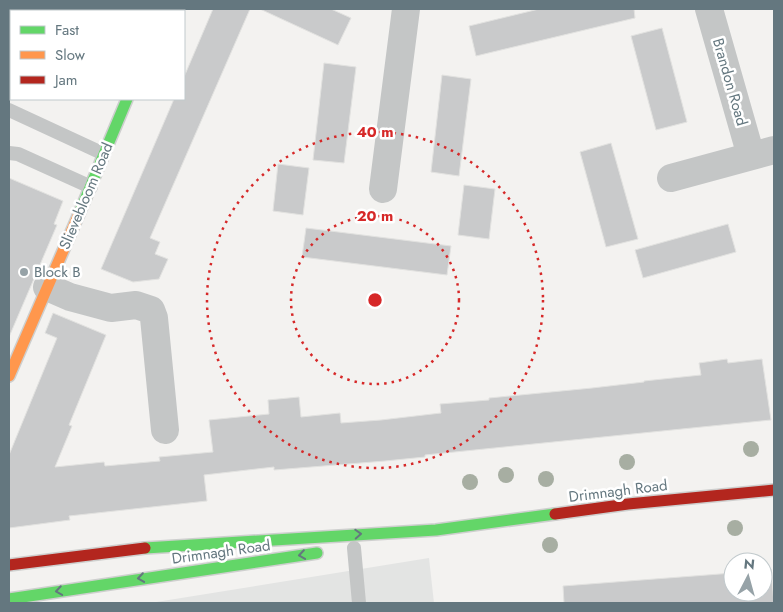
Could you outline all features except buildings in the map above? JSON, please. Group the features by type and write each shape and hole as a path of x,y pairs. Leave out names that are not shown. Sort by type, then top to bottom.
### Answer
{"main road":[{"name":"Slievebloom Road","path":"9,376 127,100"},
{"name":"Drimnagh Road","path":"9,565 164,546 436,530 628,504 774,490"},
{"name":"Drimnagh Road","path":"349,549 436,530"},
{"name":"Drimnagh Road","path":"9,599 324,552"}],"street":[{"path":"383,189 406,9"},
{"name":"Brandon Road","path":"671,178 762,153 709,9"},
{"path":"47,287 70,297 110,308 136,305 152,310 165,430"}],"lane":[{"path":"9,110 104,154"},
{"path":"9,153 18,154 91,187"},
{"path":"9,334 23,342"},
{"path":"349,549 359,603"}],"shaded area":[{"path":"429,558 434,603 150,603"}],"traffic: fast":[{"path":"79,214 127,100"},
{"path":"145,548 436,530 555,514"},
{"path":"9,599 317,553"}],"traffic: slow":[{"path":"9,376 79,214"}],"traffic: jam":[{"path":"555,514 628,504 774,490"},
{"path":"9,565 145,548"}],"place":[{"name":"Block B","path":"24,272"}]}
